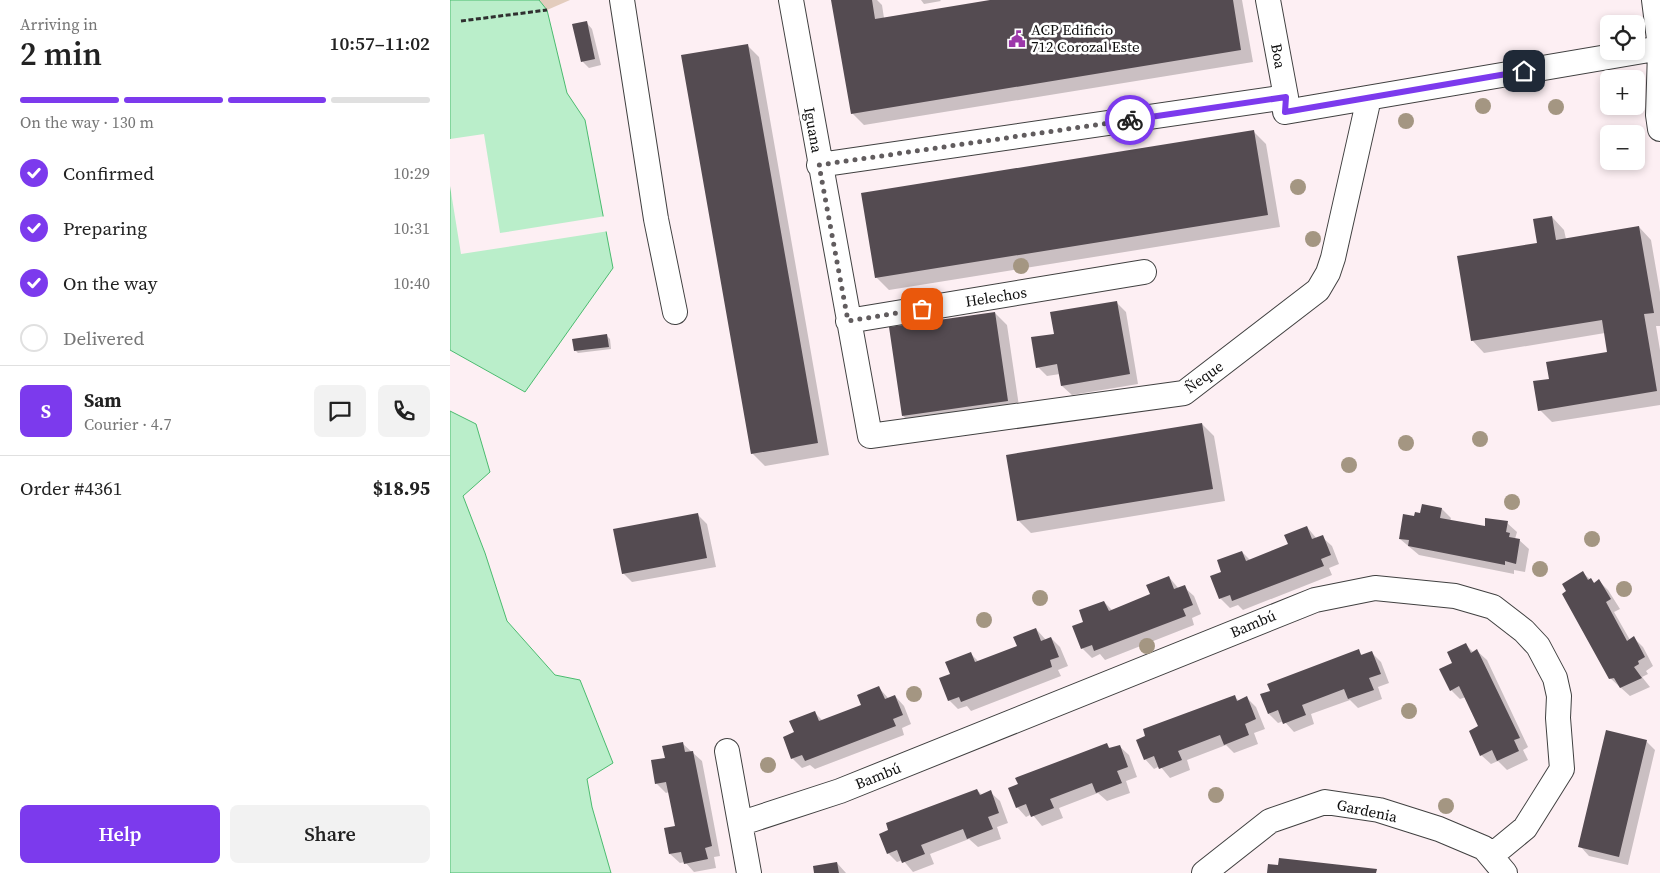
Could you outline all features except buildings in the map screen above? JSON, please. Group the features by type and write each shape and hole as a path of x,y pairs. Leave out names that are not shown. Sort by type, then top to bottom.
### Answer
{"lane":[{"path":"622,0 656,219 675,312"},
{"name":"Iguana","path":"791,0 819,165 870,436"},
{"name":"Boa","path":"1268,0 1285,105"},
{"path":"819,165 1285,105 1368,98 1660,47 1654,0"},
{"path":"1660,52 1658,115 1660,129"},
{"name":"Ñeque","path":"870,436 1184,393 1318,290 1328,273 1332,258 1368,98"},
{"name":"Helechos","path":"848,321 1144,272"},
{"name":"Bambú","path":"742,823 840,791 1315,600 1375,588 1455,596 1493,607 1524,631 1538,646 1556,678 1559,696 1558,718 1562,769 1525,828 1498,865"},
{"path":"727,752 742,823 749,873"},
{"name":"Gardenia","path":"1204,873 1270,821 1325,802 1379,810 1439,829 1484,848 1498,865"}],"path":[{"path":"461,21 547,10"}],"shaded area":[{"path":"450,0 539,0 547,10 567,93 585,120 613,268 525,392 450,350"},
{"path":"539,0 570,0 547,10"},
{"path":"450,411 476,424 490,472 463,496 485,553 507,621 555,675 580,680 613,763 587,779 592,807 611,873 450,873"}],"pier":[{"path":"484,134 500,233 606,216 609,231 461,254 450,186 450,139"}],"way so far":[{"path":"922,309 848,321 819,165 1130,120"}],"place":[{"name":"ACP Edificio 712 Corozal Este","path":"1017,39"}],"route":[{"path":"1130,120 1286,97 1285,112 1524,71"}]}
